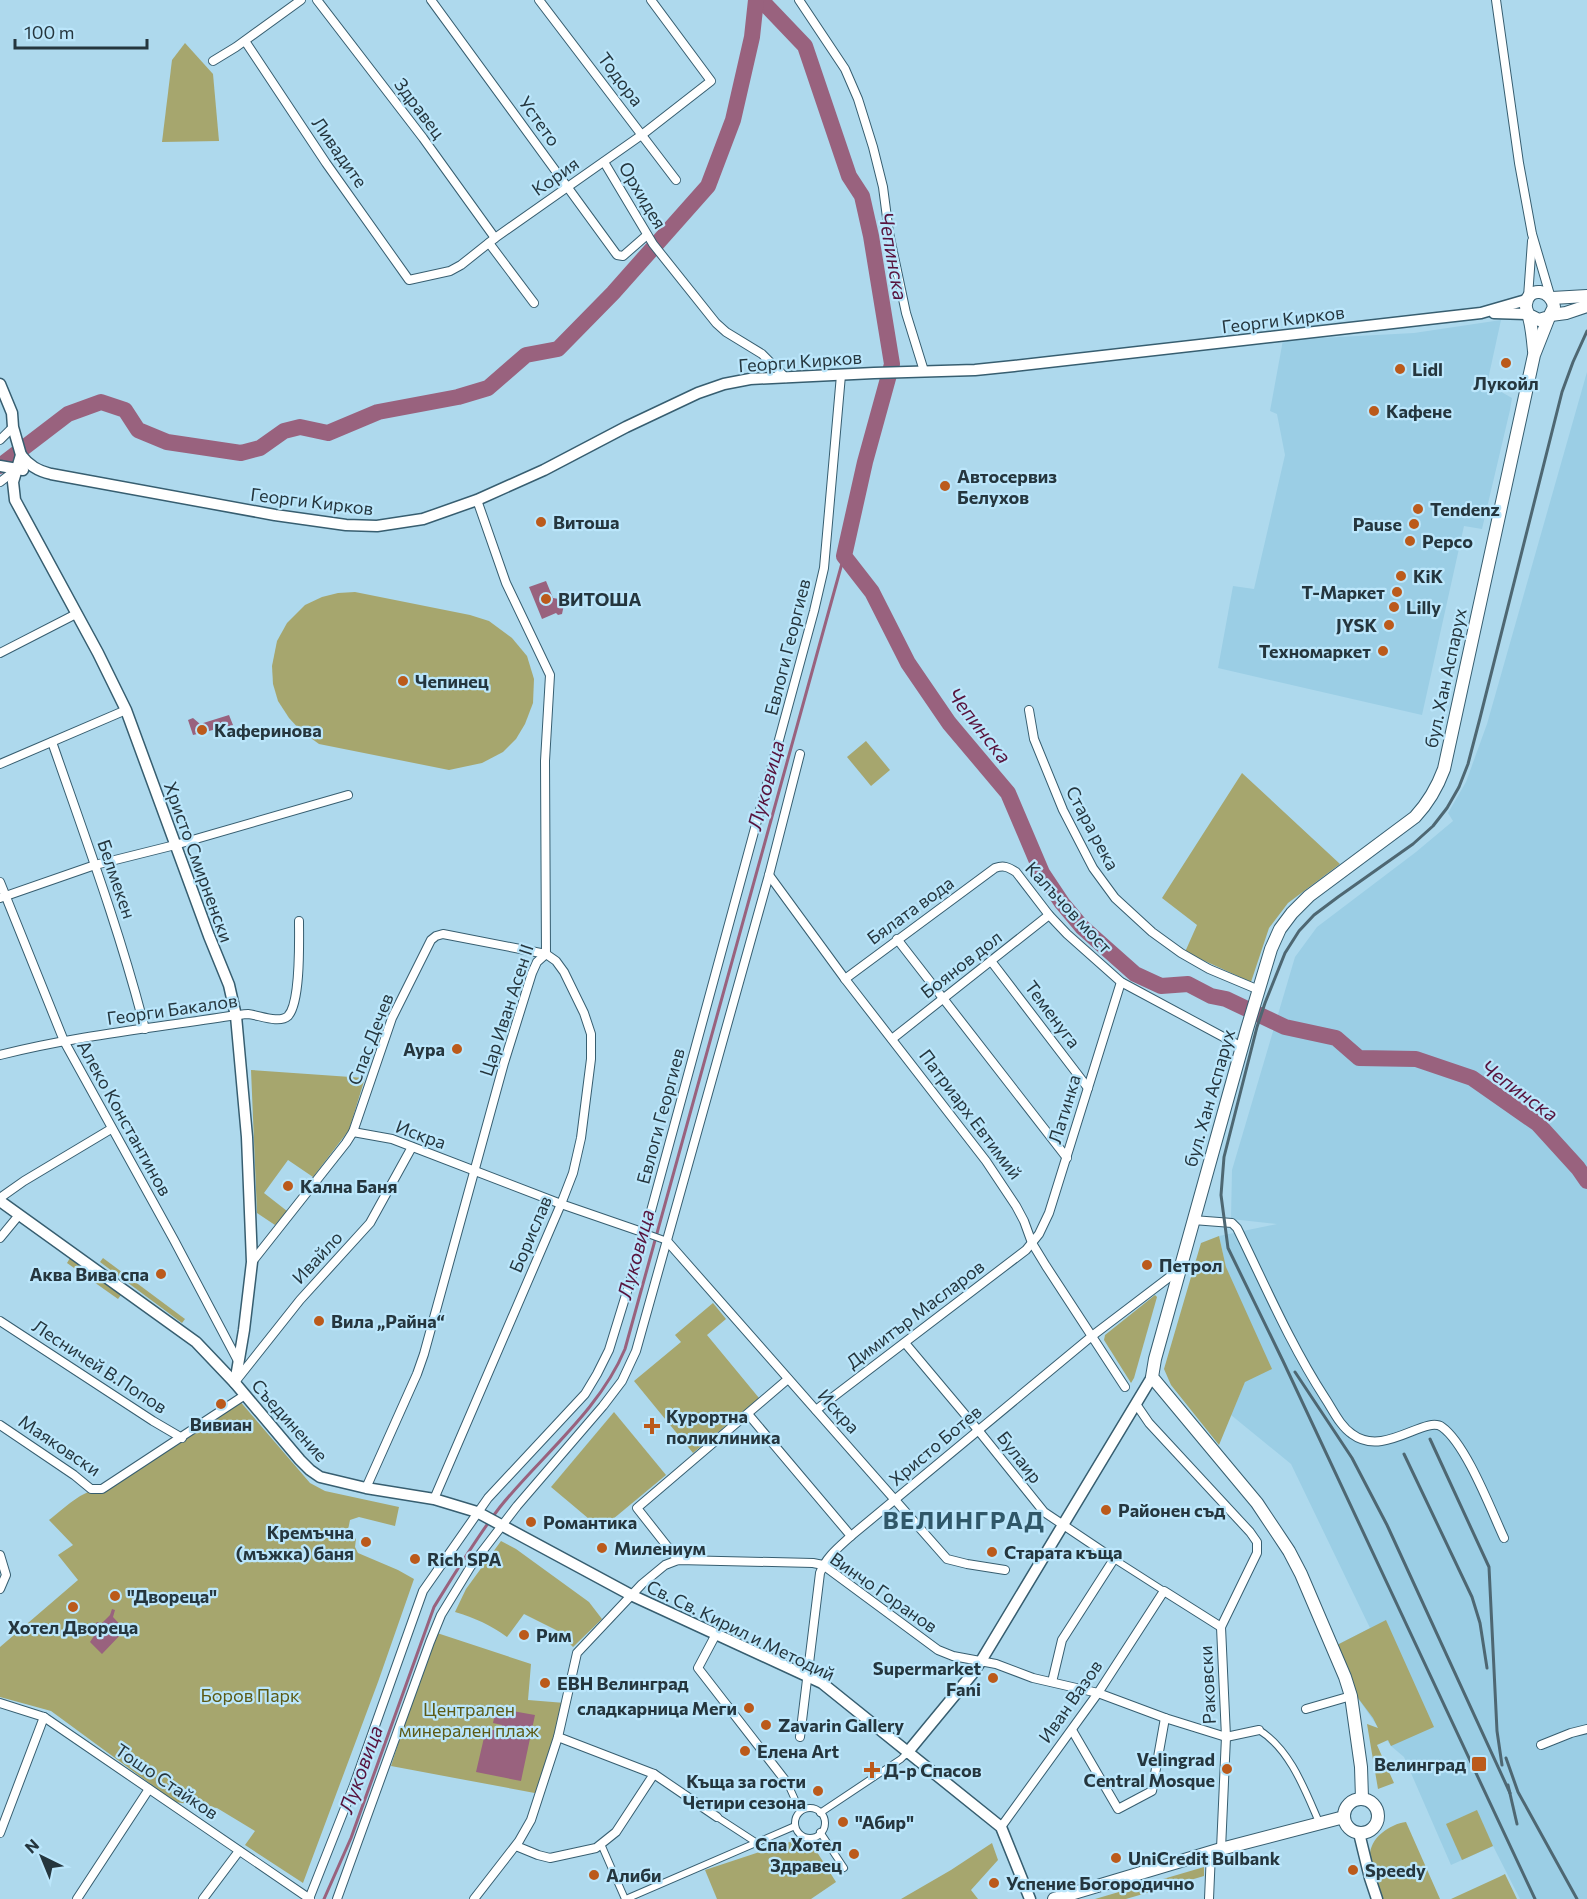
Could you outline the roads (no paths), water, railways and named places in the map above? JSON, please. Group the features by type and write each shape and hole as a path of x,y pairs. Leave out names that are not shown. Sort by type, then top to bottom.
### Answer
{"main road":[{"path":"1550,316 1554,307 1551,297 1546,293 1536,292 1527,299 1525,307 1528,315 1539,320 1587,306"},
{"path":"1551,297 1587,296"},
{"name":"бул. Хан Аспарух","path":"1528,315 1534,355"},
{"name":"бул. Хан Аспарух","path":"1152,1377 1155,1359 1247,1029 1271,949 1280,930 1292,913 1327,883 1378,847 1415,817 1436,790 1446,759 1534,355 1550,316"},
{"path":"1152,1377 1257,1503 1289,1551 1346,1677 1361,1767 1362,1798"},
{"path":"1362,1798 1376,1806 1378,1814 1373,1828 1359,1833 1348,1827 1344,1817 1347,1806 1362,1798"},
{"path":"1054,1899 1216,1851 1344,1817"}],"street":[{"path":"213,61 301,0"},
{"name":"Здравец","path":"317,0 423,138 534,303"},
{"name":"Устето","path":"431,0 613,252 623,256 647,235"},
{"name":"Тодора","path":"539,0 676,180"},
{"path":"549,0 551,15"},
{"name":"Кория","path":"409,280 450,271 461,265 492,240 643,134 711,81 651,0"},
{"path":"800,0 845,69 858,99 883,187 889,233 906,313 922,371"},
{"path":"1496,0 1519,163 1532,234 1551,297"},
{"name":"Ливадите","path":"245,41 326,163 409,280"},
{"name":"Орхидея","path":"604,162 653,244 716,323 726,332 762,354 786,378"},
{"path":"1527,299 1532,234"},
{"name":"Георги Кирков","path":"1485,313 1527,299"},
{"name":"Георги Кирков","path":"9,467 275,515 346,525 377,526 411,521 477,500 523,480 626,427 710,388 738,381 975,370 1485,313 1528,315"},
{"name":"Евлоги Георгиев","path":"309,1899 354,1785 416,1606 423,1592 477,1512 501,1483 585,1394 609,1350 645,1233 814,611 824,568 840,375"},
{"path":"0,384 12,413 13,427 21,455"},
{"path":"0,440 13,427"},
{"name":"Георги Кирков","path":"21,455 28,464 41,472"},
{"name":"Христо Смирненски","path":"21,455 9,467 15,500 98,653 126,710 229,986 236,1016 247,1137 252,1262 234,1383"},
{"path":"0,482 9,467"},
{"name":"Цар Иван Асен II","path":"366,1488 417,1374 504,1063 532,973 537,962 546,954 545,761 550,675 506,582 477,500"},
{"path":"0,653 76,614"},
{"path":"0,764 126,710"},
{"name":"Стара река","path":"1029,710 1034,739 1078,843 1115,898 1152,932 1181,953 1257,996"},
{"name":"Белмекен","path":"52,742 133,981 146,1029"},
{"path":"337,1899 430,1642 454,1591 501,1526 572,1444 622,1381 636,1351 769,875 800,754"},
{"path":"3,897 95,865 175,845 348,795"},
{"name":"Калъчов мост","path":"995,868 1002,866 1016,872 1049,915 1121,982 1242,1047"},
{"name":"Бялата вода","path":"844,979 995,868"},
{"name":"Патриарх Евтимий","path":"769,875 844,979 1006,1189 1024,1221 1032,1243 1125,1387"},
{"name":"Алеко Константинов","path":"0,882 3,897 64,1041 238,1361"},
{"name":"Боянов дол","path":"892,1039 1049,915"},
{"name":"Георги Бакалов","path":"0,1055 64,1041 245,1014 278,1020 288,1016 292,1010 300,964 299,921"},
{"name":"Спас Дечев","path":"252,1262 353,1132 392,1018 431,940 443,934 546,954"},
{"path":"897,939 1067,1158"},
{"name":"Борислав","path":"434,1499 561,1204 577,1157 591,1059 591,1034 584,1013 564,972 556,961 546,954"},
{"name":"Теменуга","path":"991,961 1088,1088"},
{"name":"Латинка","path":"1032,1243 1049,1213 1121,982"},
{"path":"0,1199 24,1181 111,1129"},
{"name":"Искра","path":"353,1132 392,1139 561,1204 645,1233"},
{"name":"Ивайло","path":"234,1383 300,1300 370,1223 412,1147"},
{"name":"Съединение","path":"0,1199 179,1329 211,1356 310,1470 320,1477 366,1488 434,1499 477,1512 631,1595"},
{"path":"0,1238 19,1215"},
{"path":"1193,1220 1232,1223 1238,1228 1307,1369 1336,1415 1352,1434 1369,1442 1377,1442 1436,1424 1443,1428 1457,1442 1467,1459 1504,1538"},
{"path":"645,1233 667,1240"},
{"name":"Искра","path":"667,1240 896,1499 946,1559 1005,1570"},
{"name":"Димитър Масларов","path":"816,1410 1026,1250 1032,1243"},
{"name":"Христо Ботев","path":"823,1566 851,1536 978,1430 1092,1336 1180,1269"},
{"name":"Лесничей В.Попов","path":"0,1321 182,1438"},
{"name":"Булаир","path":"905,1343 1044,1512 1221,1627"},
{"name":"бул. Хан Аспарух","path":"820,1813 901,1759 973,1673 1152,1377"},
{"path":"474,1899 516,1846 531,1820 558,1737 577,1653 642,1584 664,1565 678,1560 637,1508 788,1378"},
{"path":"182,1438 245,1395"},
{"path":"1136,1404 1149,1423 1257,1542 1257,1553 1221,1627"},
{"path":"748,1414 851,1536"},
{"name":"Маяковски","path":"0,1425 74,1475 91,1490 102,1489 182,1438"},
{"path":"0,1555 6,1575 0,1589"},
{"path":"1052,1682 1062,1640 1114,1559"},
{"name":"Винчо Горанов","path":"678,1560 813,1563 823,1566 938,1650 953,1656 996,1664 1019,1674 1098,1693 1226,1737"},
{"path":"800,1737 820,1573 823,1566"},
{"name":"Иван Вазов","path":"1000,1827 1098,1693 1164,1591"},
{"name":"Св. Св. Кирил и Методий","path":"631,1595 822,1683 842,1698 1000,1827 1030,1899"},
{"name":"Раковски","path":"1209,1899 1216,1851 1226,1737 1221,1627"},
{"path":"716,1636 698,1668 788,1784 800,1811"},
{"path":"1306,1709 1350,1696"},
{"name":"Тошо Стайков","path":"0,1703 44,1717 309,1899"},
{"path":"0,1833 44,1717"},
{"path":"1072,1730 1118,1809 1152,1791 1166,1718"},
{"path":"1541,1745 1587,1729"},
{"path":"1226,1737 1259,1730 1267,1735 1290,1763 1319,1822"},
{"path":"558,1737 654,1774 757,1843"},
{"path":"516,1846 538,1856 550,1858 596,1848 616,1832 654,1774"},
{"path":"77,1899 149,1789"},
{"path":"813,1808 820,1813 824,1821 820,1832 813,1837 800,1834 795,1826 800,1811 813,1808"},
{"path":"601,1844 625,1899 795,1826"},
{"path":"820,1832 844,1868"},
{"path":"1359,1833 1377,1899"},
{"path":"203,1899 239,1851"}],"waterway":[{"path":"0,466 68,414 101,402 125,410 138,430 167,442 241,453 260,448 284,431 300,427 328,433 378,412 458,397 488,388 526,355 558,349 613,293 708,186 733,120 752,37 756,0"},
{"name":"Чепинска","path":"761,0 805,46 849,176 862,196 871,236 892,364 865,462 844,556 872,592 908,663 949,723 1008,793 1042,873 1062,903 1082,927 1135,974 1161,986 1188,984 1285,1027 1336,1038 1359,1058 1416,1059 1472,1078 1538,1124 1587,1181"},
{"name":"Луковица","path":"324,1899 351,1838 434,1607 491,1519 516,1488 585,1413 614,1371 625,1349 844,556"}],"railway":[{"path":"1535,1899 1228,1248 1221,1195 1224,1157 1257,1027 1285,953 1299,931 1314,915 1413,844 1433,826 1459,787 1468,764 1480,718 1562,392 1587,331"},
{"path":"1295,1372 1352,1458 1387,1525 1510,1793"},
{"path":"1430,1439 1489,1567 1497,1731 1502,1765"},
{"path":"1404,1454 1472,1597 1480,1623 1487,1668"},
{"path":"1506,1758 1518,1792 1577,1899"},
{"path":"1508,1785 1517,1824"}],"place":[{"name":"Лукойл","path":"1506,363"},
{"name":"Lidl","path":"1400,369"},
{"name":"Кафене","path":"1374,411"},
{"name":"Автосервиз Белухов","path":"945,486"},
{"name":"Tendenz","path":"1418,509"},
{"name":"Витоша","path":"541,522"},
{"name":"Pause","path":"1414,524"},
{"name":"Pepco","path":"1410,541"},
{"name":"KiK","path":"1401,576"},
{"name":"Т-Маркет","path":"1397,592"},
{"name":"ВИТОША","path":"546,599"},
{"name":"Lilly","path":"1394,607"},
{"name":"JYSK","path":"1389,625"},
{"name":"Техномаркет","path":"1383,651"},
{"name":"Чепинец","path":"403,681"},
{"name":"Каферинова","path":"202,730"},
{"name":"Аура","path":"457,1049"},
{"name":"Кална Баня","path":"288,1186"},
{"name":"Петрол","path":"1147,1265"},
{"name":"Аква Вива спа","path":"161,1274"},
{"name":"Вила „Райна“","path":"319,1321"},
{"name":"Вивиан","path":"221,1404"},
{"name":"Курортна поликлиника","path":"652,1426"},
{"name":"Районен съд","path":"1106,1510"},
{"name":"Романтика","path":"531,1522"},
{"name":"Кремъчна (мъжка) баня","path":"366,1542"},
{"name":"Милениум","path":"602,1548"},
{"name":"Старата къща","path":"992,1552"},
{"name":"Rich SPA","path":"415,1559"},
{"name":"\"Двореца\"","path":"115,1596"},
{"name":"Хотел Двореца","path":"73,1607"},
{"name":"Рим","path":"524,1635"},
{"name":"Supermarket Fani","path":"993,1678"},
{"name":"ЕВН Велинград","path":"545,1683"},
{"name":"сладкарница Меги","path":"749,1708"},
{"name":"Zavarin Gallery","path":"766,1725"},
{"name":"Елена Art","path":"745,1751"},
{"name":"Велинград","path":"1479,1764"},
{"name":"Velingrad Central Mosque","path":"1227,1769"},
{"name":"Д-р Спасов","path":"872,1770"},
{"name":"Къща за гости Четири сезона","path":"818,1791"},
{"name":"\"Абир\"","path":"843,1822"},
{"name":"Спа Хотел Здравец","path":"854,1854"},
{"name":"UniCredit Bulbank","path":"1116,1858"},
{"name":"Speedy","path":"1353,1870"},
{"name":"Алиби","path":"594,1875"},
{"name":"Успение Богородично","path":"994,1883"}],"district":[{"name":"ВЕЛИНГРАД","path":"964,1519"}],"park label":[{"name":"Боров Парк","path":"250,1695"},
{"name":"Централен минерален плаж","path":"469,1719"}]}
